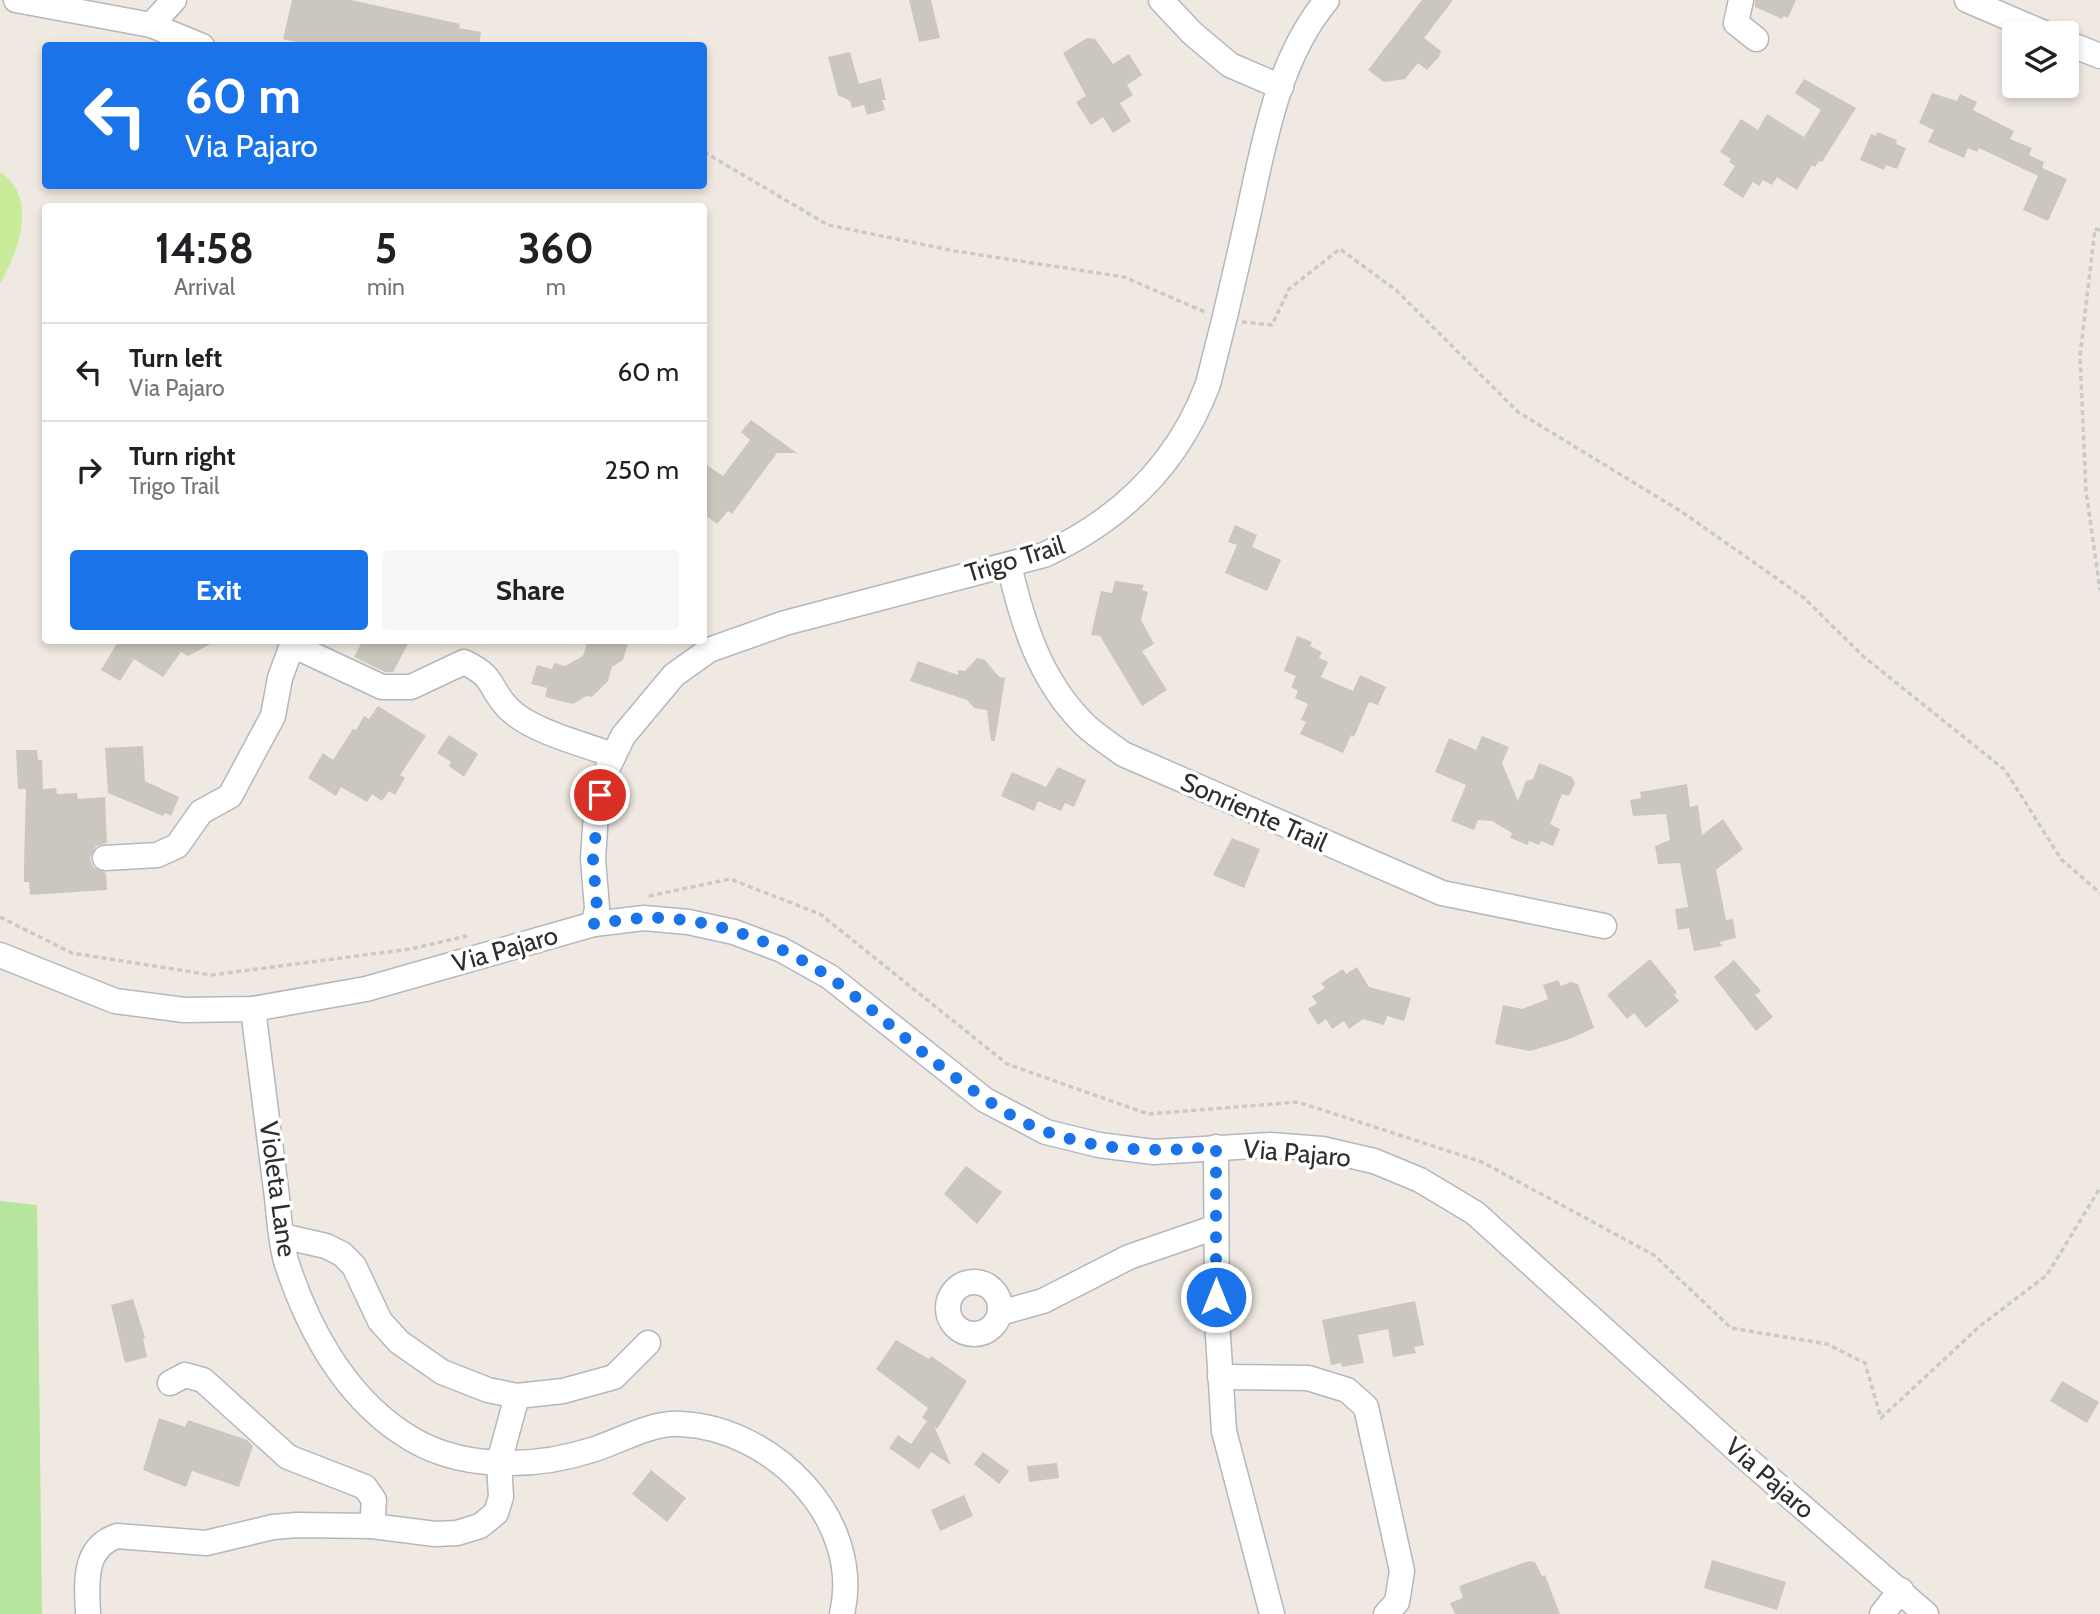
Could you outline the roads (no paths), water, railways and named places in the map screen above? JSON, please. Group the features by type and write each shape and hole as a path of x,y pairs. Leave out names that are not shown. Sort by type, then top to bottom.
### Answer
{"street":[{"path":"16,0 151,25 192,42"},
{"path":"151,25 174,0"},
{"path":"1161,0 1192,33 1230,65 1281,87"},
{"name":"Trigo Trail","path":"707,641 1009,565 1081,538 1130,501 1170,459 1195,417 1224,321 1263,149 1281,87 1307,29 1327,0"},
{"path":"1741,0 1736,23 1756,39"},
{"path":"1967,0 2016,21"},
{"path":"2079,48 2100,56"},
{"name":"Sonriente Trail","path":"1009,565 1023,625 1036,659 1084,724 1123,754 1442,894 1604,926"},
{"path":"105,858 157,855 177,846 201,812 230,796 237,786 246,761 273,716 280,678 293,644"},
{"path":"295,644 382,687 411,687 464,662 484,672 509,709 540,727 612,755"},
{"name":"Trigo Trail","path":"594,924 596,813 603,778 623,736 703,644"},
{"name":"Via Pajaro","path":"0,955 115,1001 184,1010 253,1009 366,989 594,924 644,918 688,922 734,932 782,950 830,977 985,1100 1046,1132 1099,1145 1154,1153 1270,1145 1322,1149 1374,1161 1420,1180 1475,1213 1747,1459 1926,1614"},
{"name":"Violeta Lane","path":"253,1009 285,1258 307,1317 333,1363 358,1395 402,1434 456,1458 499,1462 553,1461 637,1432 680,1424 729,1433 773,1457 806,1485 830,1523 842,1561 842,1614"},
{"path":"1216,1147 1220,1377 1224,1431 1272,1614"},
{"path":"1000,1312 1043,1301 1129,1256 1216,1227"},
{"path":"282,1236 326,1246 342,1254 354,1266 380,1321 399,1342 431,1364 488,1390 517,1396 563,1391 614,1377 648,1343"},
{"path":"170,1383 184,1376 203,1380 288,1457 365,1487 374,1500 372,1526"},
{"path":"1220,1377 1308,1378 1347,1390 1366,1407 1402,1571 1397,1602 1386,1614"},
{"path":"88,1614 88,1564 104,1540 117,1536 206,1543 273,1527 372,1526 446,1534 480,1526 496,1513 501,1497 499,1462 517,1396"},
{"path":"1881,1614 1901,1590"}]}
